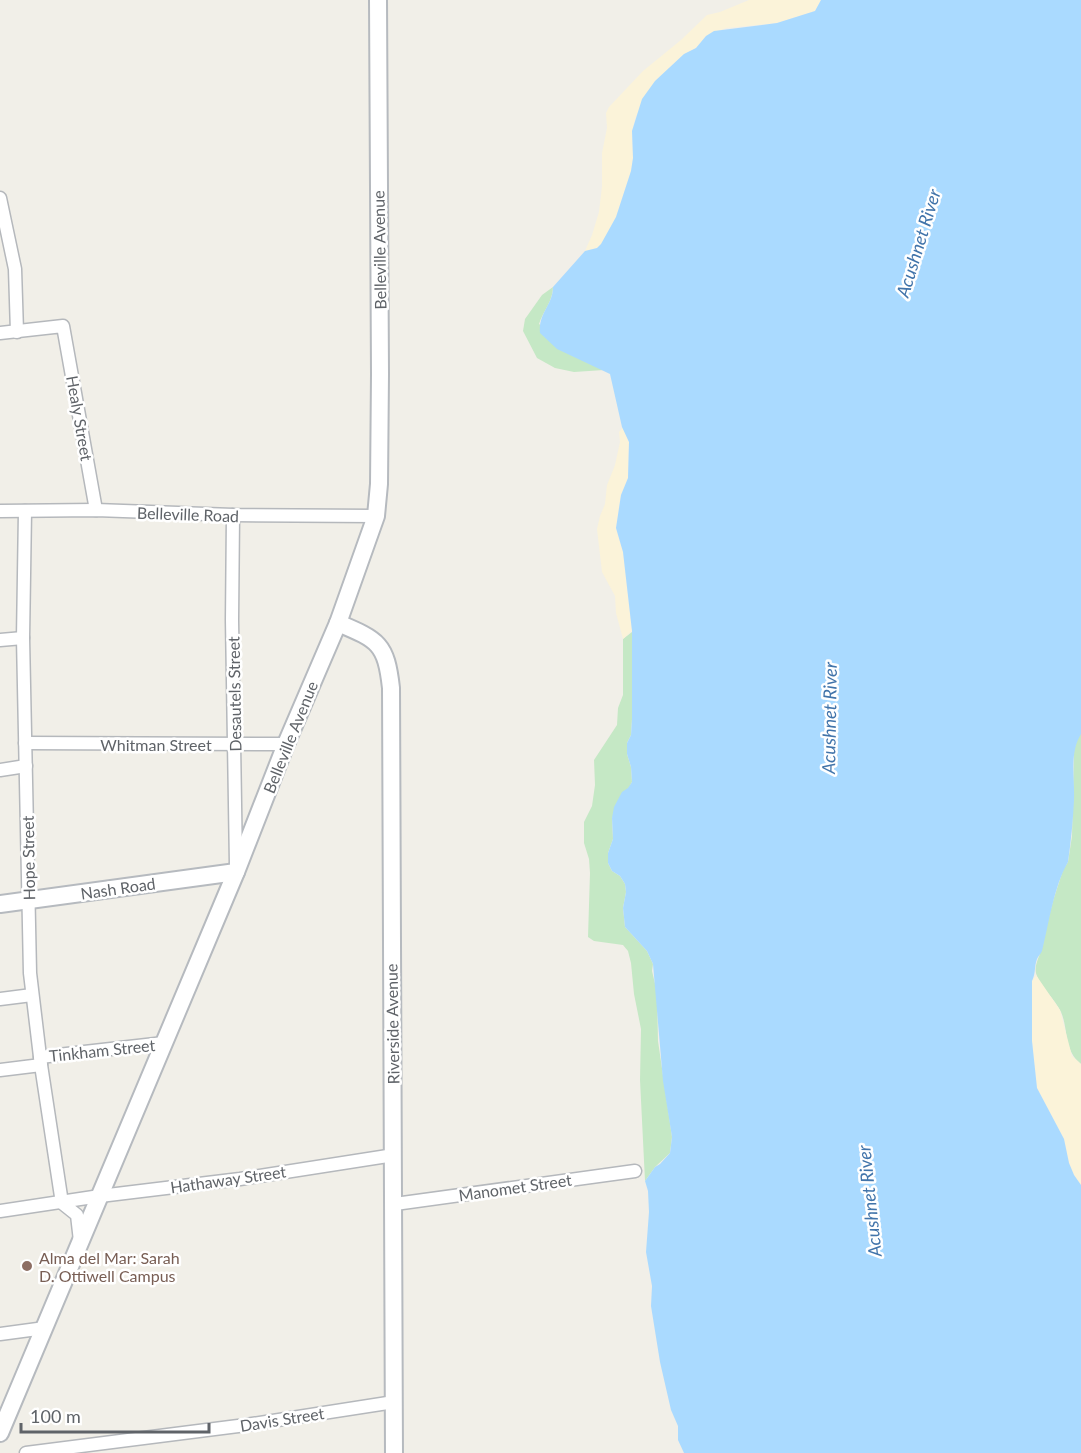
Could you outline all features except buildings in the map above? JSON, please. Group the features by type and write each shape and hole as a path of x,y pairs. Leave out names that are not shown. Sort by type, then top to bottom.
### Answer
{"main road":[{"name":"Belleville Avenue","path":"0,1433 236,872 286,744 338,623 376,516 379,484 380,383 378,0"},
{"name":"Riverside Avenue","path":"338,623 358,631 379,644 388,661 391,688 391,949 395,1204 394,1453"},
{"name":"Nash Road","path":"0,904 236,872"}],"street":[{"path":"0,198 5,240 16,283 17,332 0,333"},
{"name":"Healy Street","path":"17,332 63,326 96,510"},
{"name":"Belleville Road","path":"0,511 96,510 233,515 376,516"},
{"name":"Hope Street","path":"25,511 23,638 32,995 62,1203"},
{"name":"Desautels Street","path":"233,515 236,872"},
{"path":"0,640 23,638"},
{"name":"Whitman Street","path":"26,743 286,744"},
{"path":"0,770 26,766"},
{"path":"0,999 32,995"},
{"name":"Tinkham Street","path":"0,1070 40,1061 164,1043"},
{"name":"Hathaway Street","path":"0,1211 240,1179 394,1155"},
{"name":"Manomet Street","path":"395,1204 634,1171"},
{"path":"62,1203 77,1215 80,1242"},
{"path":"0,1334 45,1328"},
{"name":"Davis Street","path":"26,1453 246,1425 394,1402"}],"green space":[{"path":"553,287 539,324 604,370 574,372 555,368 537,358 523,331 525,319 542,295"},
{"path":"632,632 632,719 627,754 632,782 612,818 613,839 608,853 608,863 612,871 620,876 625,884 623,908 625,927 647,951 653,964 652,971 657,992 658,1041 672,1137 670,1153 655,1167 645,1181 640,1080 641,1029 631,963 628,951 623,945 594,941 588,937 590,873 584,843 584,822 592,806 595,785 594,760 617,725 618,708 623,695 623,639"},
{"path":"1081,726 1081,1064 1071,1052 1061,1012 1039,981 1036,968 1053,901 1068,862 1072,836 1074,750"}],"sand":[{"path":"749,0 821,0 815,11 777,23 726,28 706,36 696,48 684,54 655,81 636,116 632,131 631,171 616,217 602,244 585,251 599,212 602,153 607,128 606,113 609,107 643,71 707,15"},
{"path":"623,427 629,442 628,478 621,495 616,528 623,552 632,631 623,639 616,613 615,596 602,572 597,529 605,504 607,485 615,465 620,442 619,432"},
{"path":"1036,975 1060,1010 1072,1056 1081,1064 1081,1185 1069,1163 1064,1139 1037,1088 1032,1041 1032,981"}],"water":[{"name":"Acushnet River","path":"821,0 1081,0 1081,734 1075,749 1073,766 1074,808 1068,862 1055,893 1042,951 1037,959 1032,981 1032,1041 1037,1088 1064,1139 1069,1163 1081,1185 1081,1453 684,1453 678,1440 678,1426 671,1410 660,1362 651,1306 652,1286 646,1252 649,1212 645,1181 655,1167 670,1153 672,1137 663,1081 653,964 647,951 625,927 623,908 625,884 620,876 612,871 608,863 608,853 613,839 614,807 622,792 632,782 627,743 631,735 632,719 632,631 623,552 616,528 621,495 628,478 629,442 622,427 610,374 557,349 540,333 540,326 551,299 553,287 585,251 597,248 601,244 616,217 631,171 632,131 642,99 655,81 684,54 696,48 706,36 714,31 777,23 815,11"}],"place":[{"name":"Alma del Mar: Sarah D. Ottiwell Campus","path":"27,1266"}]}
